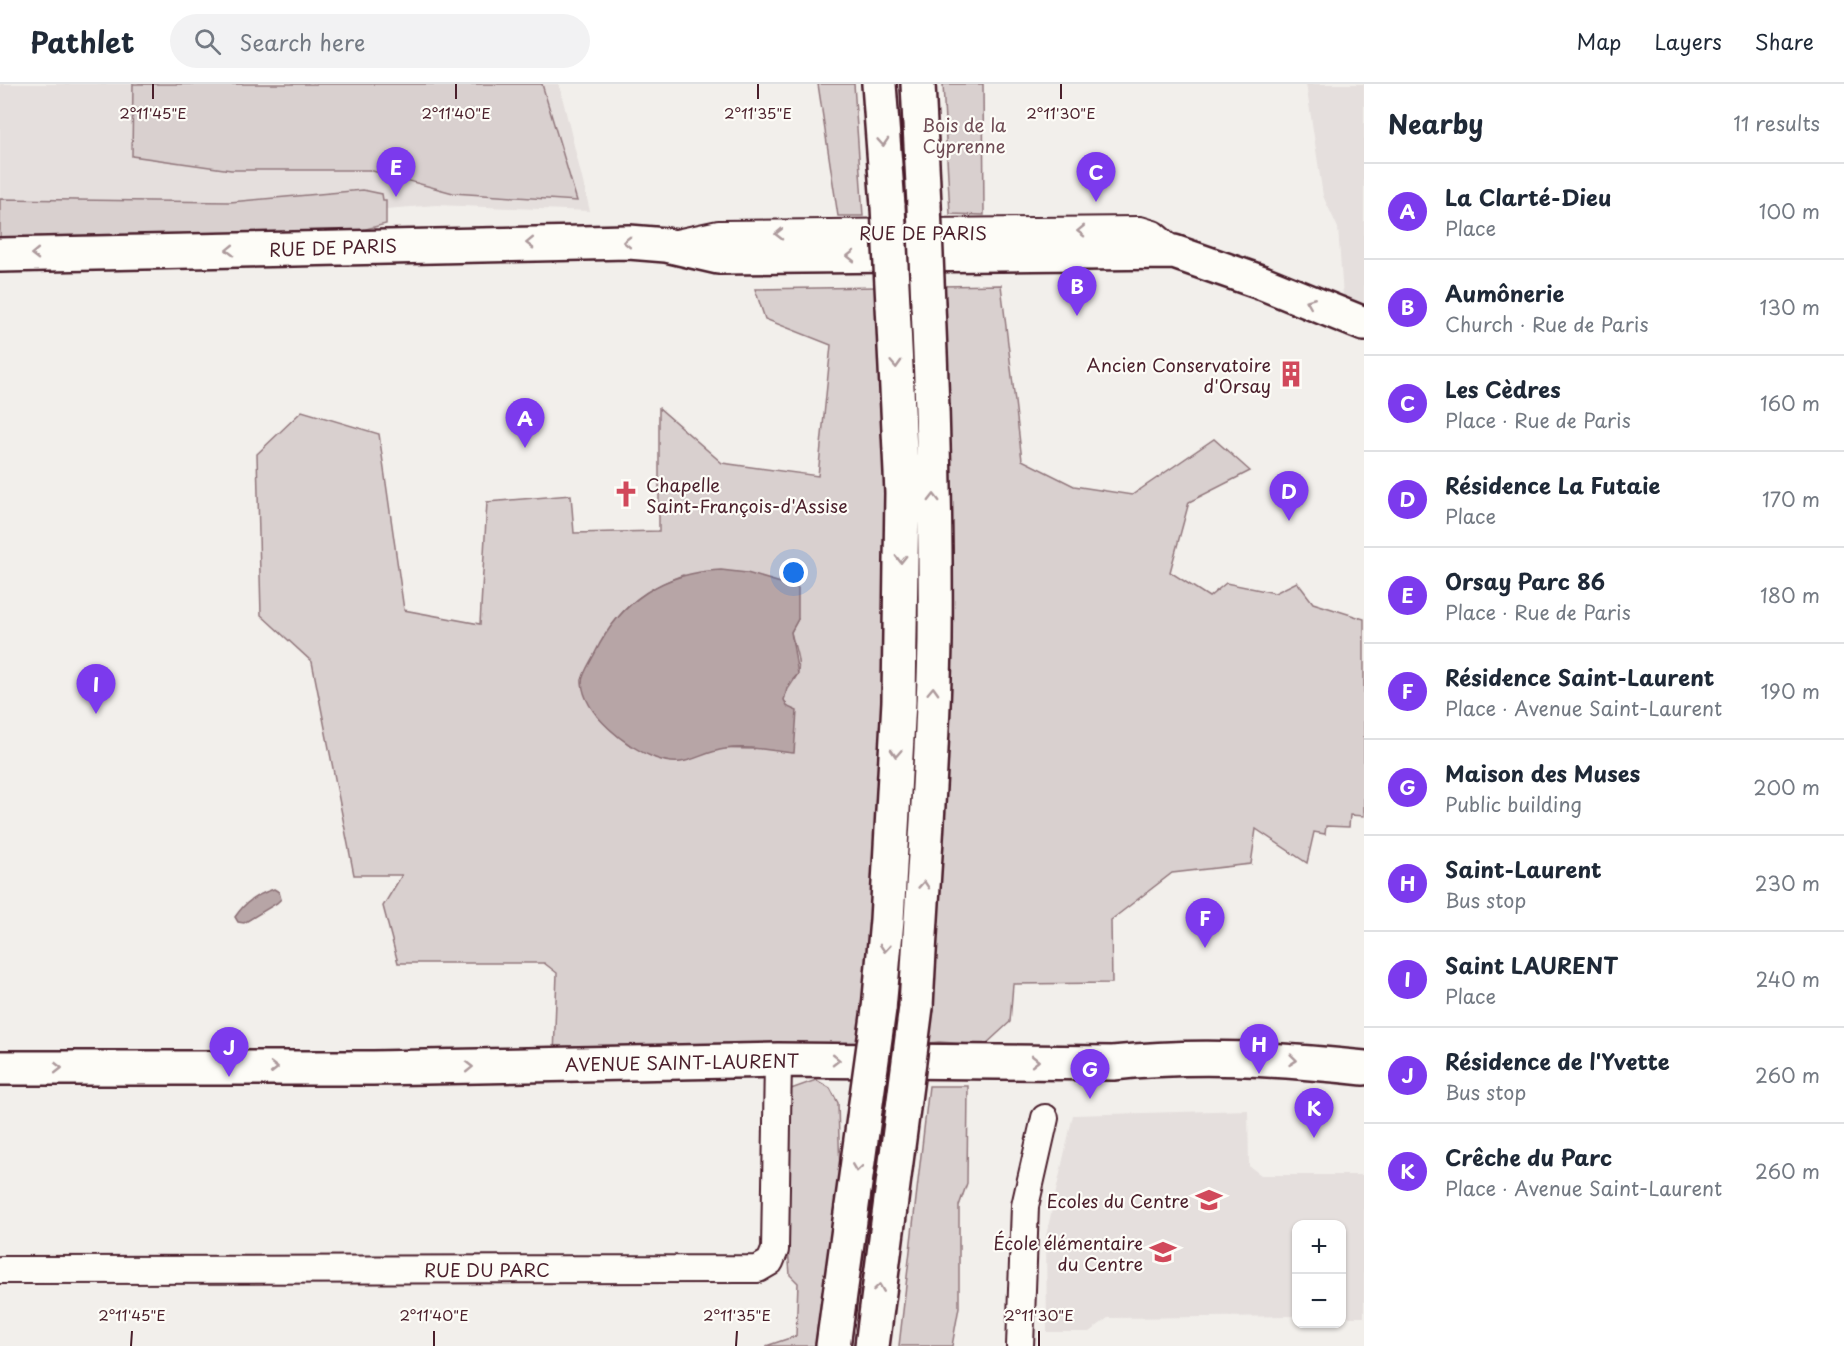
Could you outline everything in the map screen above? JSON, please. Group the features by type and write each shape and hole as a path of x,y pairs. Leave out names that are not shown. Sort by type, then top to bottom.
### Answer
{"main road":[{"path":"833,1346 879,1009 887,929 899,700 902,493 888,206 879,84"},
{"path":"872,1346 916,1006 927,837 935,641 934,443 918,84"},
{"name":"RUE DE PARIS","path":"0,255 422,244 629,242 666,245 718,257 1174,252 1263,283 1364,324"},
{"name":"AVENUE SAINT-LAURENT","path":"0,1068 374,1068 778,1060 1113,1063 1159,1058 1257,1058 1364,1068"}],"street":[{"name":"RUE DU PARC","path":"0,1270 758,1269 770,1262 775,1250 778,1060"},
{"path":"1020,1346 1025,1206 1045,1118"}],"shaded area":[{"path":"0,84 559,84 590,211 436,205 386,209 383,200 363,190 230,202 0,199"},
{"path":"1306,84 1364,84 1364,303 1343,296 1338,228 1323,196"},
{"path":"721,570 747,573 798,588 798,619 791,632 798,674 788,685 784,700 788,707 797,711 794,753 733,748 684,761 666,761 655,758 620,738 599,718 585,694 583,675 605,635 631,604 663,583 700,572"},
{"path":"274,889 279,892 281,899 277,903 244,923 238,922 235,917 247,903"},
{"name":"Ecoles du Centre","path":"1248,1110 1249,1166 1261,1175 1364,1175 1364,1317 1346,1317 1346,1220 1292,1220 1292,1316 1108,1318 1089,1332 1047,1332 1046,1236 1073,1115"}],"green space":[{"path":"133,84 542,84 577,201 453,193 369,170 231,170 132,156"},
{"path":"818,84 854,84 863,216 838,216"},
{"name":"Bois de la Cyprenne","path":"943,84 983,84 984,215 950,214"},
{"path":"363,190 382,194 383,200 386,200 386,224 346,234 0,242 0,199 230,202"},
{"path":"1001,285 1022,460 1074,486 1132,495 1214,439 1250,471 1189,502 1170,572 1209,597 1226,583 1275,593 1297,582 1313,603 1364,619 1364,816 1350,815 1349,827 1326,826 1325,834 1314,832 1307,863 1256,829 1251,864 1172,873 1111,920 1112,983 1013,984 1010,1022 985,1045 939,1042 834,1053 554,1056 557,973 544,963 398,963 383,906 402,875 354,875 312,662 261,615 257,454 302,411 379,434 404,610 480,624 487,502 571,495 574,533 659,531 659,408 722,463 818,476 831,345 765,319 755,289","holes":["683,575 798,619 791,632 798,659 798,670 785,696 784,700 788,707 754,749 632,747 597,716 582,680 601,643 620,615 646,593"]},
{"path":"816,1080 830,1088 838,1103 840,1176 815,1346 766,1346 796,1336 798,1283 790,1275 777,1094"},
{"path":"929,1086 968,1086 967,1183 959,1206 959,1307 952,1346 899,1346"}],"place":[{"name":"Orsay Parc 86","path":"396,197"},
{"name":"Les Cèdres","path":"1096,202"},
{"name":"Aumônerie","path":"1077,316"},
{"name":"Ancien Conservatoire d'Orsay","path":"1291,374"},
{"name":"La Clarté-Dieu","path":"525,448"},
{"name":"Chapelle Saint-François-d'Assise","path":"626,494"},
{"name":"Résidence La Futaie","path":"1289,521"},
{"name":"Saint LAURENT","path":"96,714"},
{"name":"Résidence Saint-Laurent","path":"1205,948"},
{"name":"Saint-Laurent","path":"1259,1074"},
{"name":"Résidence de l'Yvette","path":"229,1077"},
{"name":"Maison des Muses","path":"1090,1099"},
{"name":"Crêche du Parc","path":"1314,1138"},
{"name":"Ecoles du Centre","path":"1209,1200"},
{"name":"École élémentaire du Centre","path":"1163,1252"}]}
